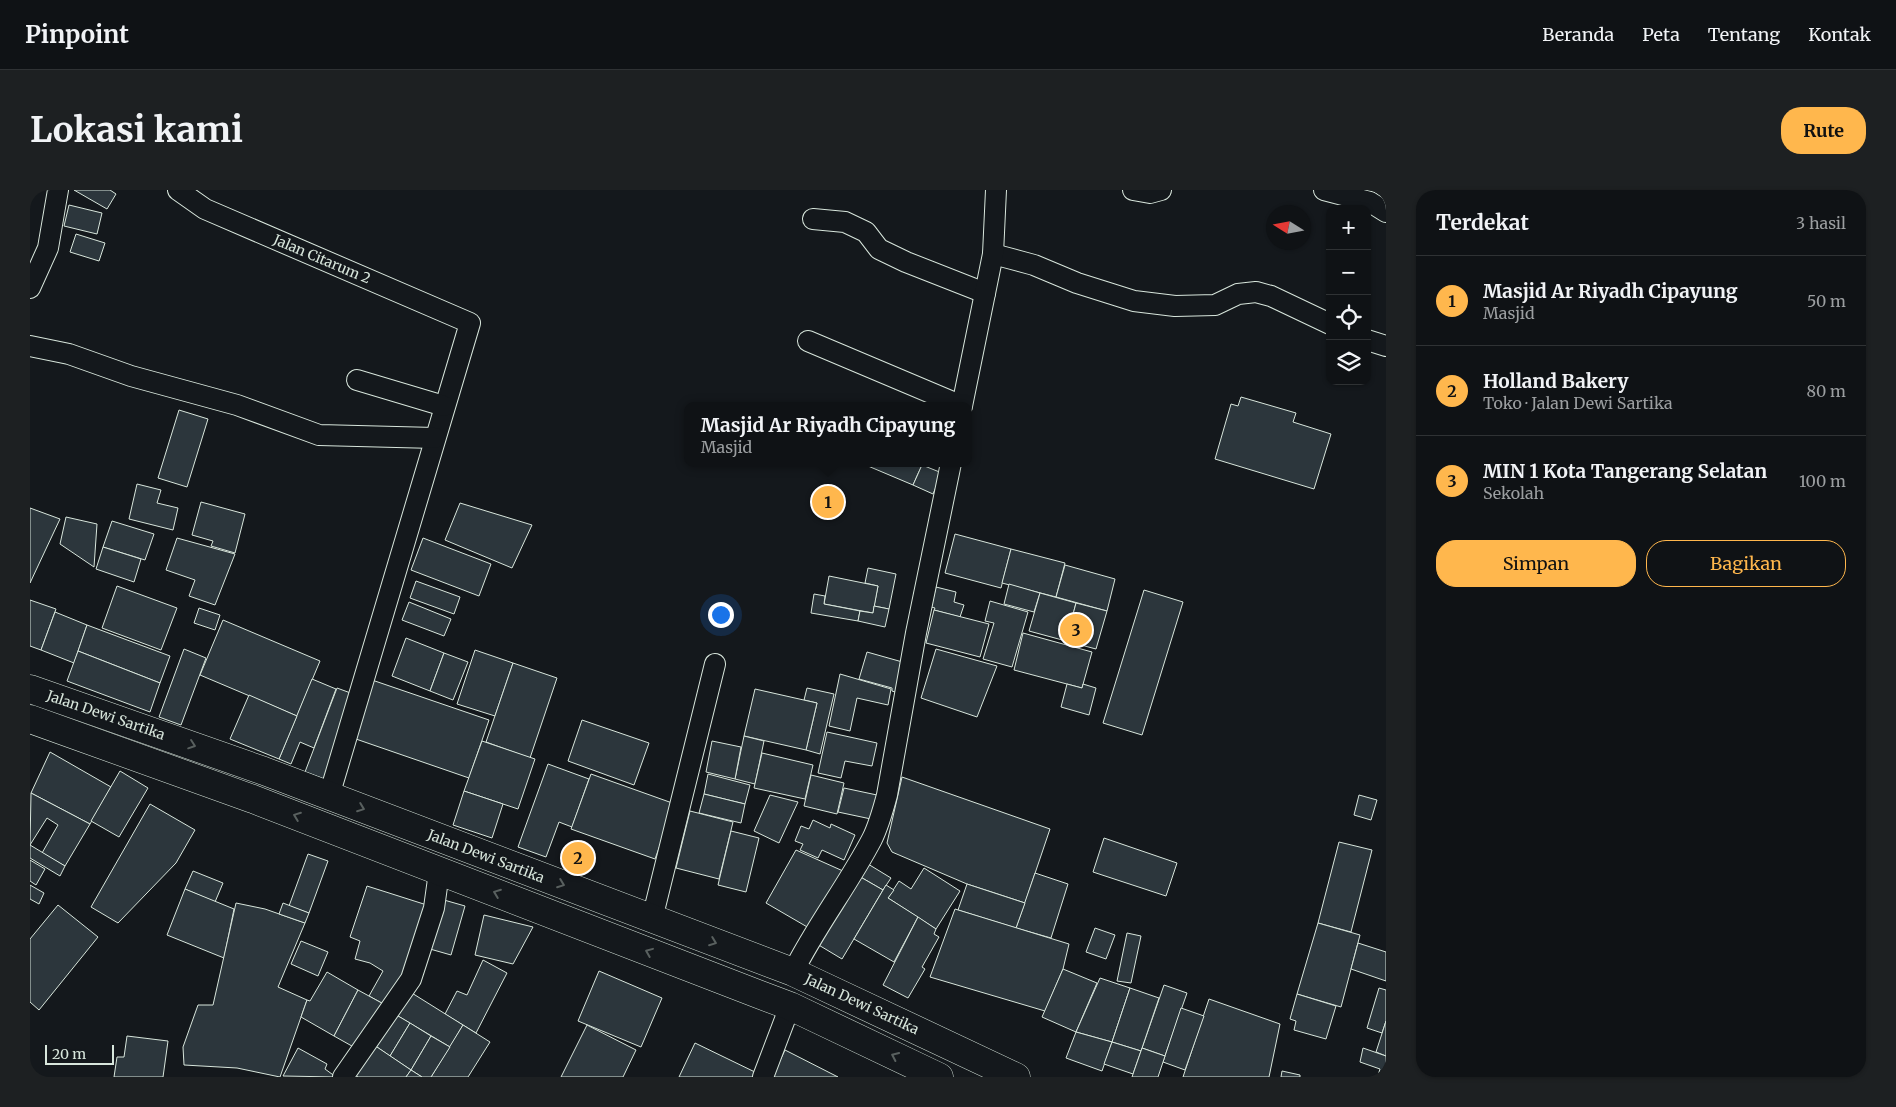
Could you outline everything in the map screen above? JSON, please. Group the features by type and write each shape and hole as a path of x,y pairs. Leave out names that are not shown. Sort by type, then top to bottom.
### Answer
{"highway":[{"name":"Jalan Dewi Sartika","path":"30,689 264,770 782,968 1016,1077"},
{"name":"Jalan Dewi Sartika","path":"30,719 253,799 790,1006 939,1077"},
{"path":"253,799 264,770"},
{"path":"758,994 782,968"}],"street":[{"path":"30,288 48,248 58,190"},
{"name":"Jalan Citarum 2","path":"178,190 205,209 470,323 444,406"},
{"path":"963,402 993,254 996,190"},
{"path":"1133,190 1150,193 1161,190"},
{"path":"1324,190 1376,201"},
{"path":"813,219 845,222 866,232 879,249 906,262 985,293"},
{"path":"993,254 1034,265 1077,283 1134,301 1175,306 1215,305 1238,294 1256,292 1271,296 1326,322"},
{"path":"808,341 953,402"},
{"path":"1371,341 1386,346"},
{"path":"30,346 69,354 131,376 237,405 319,435 435,438"},
{"path":"329,796 444,406 357,380"},
{"path":"782,968 807,943 872,839 881,817 887,795 916,633 949,467"},
{"path":"652,919 715,664"},
{"path":"343,1077 411,978 434,908 439,872"},
{"path":"763,1077 790,1006"}],"building":[{"path":"74,190 110,190 116,194 107,209"},
{"path":"69,205 102,213 97,234 64,226"},
{"path":"76,234 105,243 99,261 70,252"},
{"path":"1241,397 1296,413 1293,422 1331,434 1314,489 1215,459 1231,404 1238,406"},
{"path":"179,410 208,419 187,487 158,478"},
{"path":"870,467 921,467 913,485"},
{"path":"921,467 927,467 942,473 933,494 913,485"},
{"path":"137,484 161,490 157,503 178,508 173,530 129,519"},
{"path":"201,502 245,514 235,553 211,546 213,541 192,535"},
{"path":"460,503 532,525 512,568 445,540"},
{"path":"30,508 60,519 30,583"},
{"path":"66,517 97,524 94,567 60,544"},
{"path":"112,521 154,534 145,560 103,547"},
{"path":"955,534 1011,549 1001,588 945,573"},
{"path":"177,538 235,554 215,605 189,596 195,580 166,570"},
{"path":"423,538 491,564 479,596 411,570"},
{"path":"103,547 141,559 134,582 96,569"},
{"path":"1011,549 1065,563 1056,597 1002,583"},
{"path":"1065,565 1115,579 1107,611 1056,597"},
{"path":"868,568 896,574 889,609 874,606 878,586 865,583"},
{"path":"829,576 878,586 873,613 824,604"},
{"path":"416,581 460,597 454,614 410,598"},
{"path":"1009,584 1040,593 1034,612 1004,604"},
{"path":"117,586 177,608 161,650 102,628"},
{"path":"936,587 956,592 954,602 964,605 960,617 934,610 935,608 931,607"},
{"path":"1144,590 1183,602 1142,735 1103,723"},
{"path":"1040,593 1076,603 1066,641 1029,631"},
{"path":"814,594 825,596 824,604 860,611 858,621 811,613"},
{"path":"30,600 56,609 41,650 30,646"},
{"path":"990,601 1028,612 1012,667 983,659 994,623 985,621"},
{"path":"409,602 451,619 444,636 402,620"},
{"path":"1076,603 1107,611 1096,649 1066,641"},
{"path":"874,606 889,609 885,627 858,621 860,611 873,613"},
{"path":"199,608 220,615 215,630 194,623"},
{"path":"934,610 989,624 980,657 926,643"},
{"path":"55,612 87,625 74,663 41,650"},
{"path":"223,620 320,661 297,716 200,675"},
{"path":"87,625 170,656 160,683 78,651"},
{"path":"1023,633 1092,652 1082,688 1014,670"},
{"path":"406,638 444,653 430,691 392,676"},
{"path":"184,649 206,658 181,725 159,717"},
{"path":"936,649 997,666 977,717 921,698"},
{"path":"475,650 513,663 495,716 457,704"},
{"path":"78,651 160,683 150,712 67,681"},
{"path":"867,652 906,663 898,693 892,691 892,688 859,679"},
{"path":"444,653 468,662 453,700 430,691"},
{"path":"513,663 557,678 530,758 486,742"},
{"path":"840,674 891,689 888,705 857,698 850,731 829,726"},
{"path":"312,679 336,689 314,748 300,742 291,764 279,759"},
{"path":"372,680 489,720 469,778 353,738"},
{"path":"1067,684 1082,688 1083,684 1096,688 1089,715 1061,707"},
{"path":"337,688 356,695 324,779 305,772"},
{"path":"807,688 834,694 820,754 806,750 817,703 804,700"},
{"path":"755,689 817,703 806,750 744,736"},
{"path":"249,695 297,716 279,759 230,739"},
{"path":"582,720 649,743 634,785 568,761"},
{"path":"827,732 877,743 872,766 845,761 841,778 818,773"},
{"path":"744,736 764,741 755,784 735,779"},
{"path":"482,741 535,759 518,809 464,791"},
{"path":"712,741 741,747 735,779 706,772"},
{"path":"50,752 111,787 90,824 31,793"},
{"path":"762,753 813,765 805,799 754,788"},
{"path":"548,764 589,779 572,827 559,822 546,857 518,847"},
{"path":"120,771 148,788 119,837 91,821"},
{"path":"591,774 675,804 655,859 571,829"},
{"path":"708,774 750,785 745,804 704,794"},
{"path":"811,775 844,783 837,814 804,806"},
{"path":"902,777 1050,829 1025,903 967,884 892,852 887,843"},
{"path":"844,788 877,795 871,819 838,812"},
{"path":"464,791 503,804 492,838 453,825"},
{"path":"31,793 90,824 65,866 42,853 58,825 47,818 30,845"},
{"path":"704,794 745,804 741,823 699,813"},
{"path":"770,795 798,802 779,843 754,831"},
{"path":"1359,795 1377,800 1371,820 1354,815"},
{"path":"150,804 195,830 176,863 118,923 91,907"},
{"path":"690,811 733,822 719,879 676,868"},
{"path":"813,820 830,828 831,824 855,835 844,860 822,850 818,858 800,850 803,844 795,841 801,826 809,829"},
{"path":"731,831 759,838 746,892 718,885"},
{"path":"1104,838 1177,863 1166,896 1093,872"},
{"path":"1339,842 1372,850 1351,932 1318,923"},
{"path":"30,845 65,866 60,876 30,858"},
{"path":"796,850 843,871 809,928 766,903"},
{"path":"308,854 328,861 309,913 289,906"},
{"path":"30,860 45,869 36,885 30,881"},
{"path":"868,864 891,878 883,890 857,875"},
{"path":"924,868 960,891 936,929 888,898 899,881 911,889"},
{"path":"193,871 223,883 215,902 185,889"},
{"path":"1035,873 1068,884 1051,938 1016,928"},
{"path":"857,875 883,890 842,959 812,941"},
{"path":"967,884 1025,903 1016,928 958,910"},
{"path":"30,885 44,893 39,904 30,899"},
{"path":"886,885 894,890 888,898 918,917 894,962 854,939"},
{"path":"367,886 430,906 389,1007 369,996 383,971 370,963 355,959 360,941 350,937"},
{"path":"185,889 234,909 224,958 167,935"},
{"path":"444,900 465,906 451,955 430,949"},
{"path":"236,903 265,909 305,923 278,987 307,1000 280,1077 237,1068 184,1065 183,1047 198,1005 213,1005"},
{"path":"283,903 309,913 305,923 279,914"},
{"path":"58,905 98,937 39,1010 30,1002 30,939"},
{"path":"955,909 1069,944 1063,969 1045,1011 930,977"},
{"path":"484,915 533,927 513,964 475,955"},
{"path":"918,917 936,929 934,934 939,937 922,967 925,969 908,998 883,985"},
{"path":"1318,923 1360,935 1341,1007 1297,994"},
{"path":"1095,928 1115,935 1106,959 1086,952"},
{"path":"1127,933 1141,936 1131,983 1117,981"},
{"path":"301,941 328,952 318,976 291,964"},
{"path":"1358,943 1386,952 1386,981 1351,969"},
{"path":"483,960 507,973 476,1033 445,1014 457,991 467,995"},
{"path":"1063,969 1097,983 1076,1032 1042,1017"},
{"path":"599,971 662,998 641,1047 578,1021"},
{"path":"327,972 358,990 334,1036 301,1017 307,1000 310,1001"},
{"path":"1100,978 1130,988 1112,1042 1076,1032"},
{"path":"1164,985 1187,993 1165,1056 1142,1048"},
{"path":"1130,988 1159,998 1141,1051 1112,1042"},
{"path":"1379,988 1386,990 1386,1021 1382,1033 1367,1028"},
{"path":"358,990 389,1007 359,1050 334,1036"},
{"path":"407,990 463,1025 450,1047 393,1013"},
{"path":"1297,994 1336,1006 1326,1039 1294,1030 1296,1021 1290,1019"},
{"path":"1209,999 1280,1024 1269,1077 1183,1077"},
{"path":"1181,1008 1204,1016 1185,1070 1163,1062"},
{"path":"393,1013 410,1023 390,1056 374,1045"},
{"path":"1386,1021 1386,1056 1376,1052"},
{"path":"410,1023 431,1036 411,1070 390,1056"},
{"path":"463,1025 490,1042 468,1077 431,1077"},
{"path":"587,1025 636,1050 623,1077 561,1077"},
{"path":"1076,1032 1112,1042 1102,1071 1066,1058"},
{"path":"127,1036 168,1041 163,1077 114,1077 117,1057 124,1057"},
{"path":"431,1036 450,1047 431,1077 422,1077 411,1070"},
{"path":"1112,1042 1141,1051 1133,1074 1104,1064"},
{"path":"695,1043 759,1074 757,1077 679,1077"},
{"path":"374,1045 411,1070 406,1077 358,1077 355,1075"},
{"path":"298,1048 327,1064 325,1069 336,1077 283,1076"},
{"path":"1142,1048 1165,1056 1158,1077 1132,1077"},
{"path":"1363,1048 1386,1056 1386,1077 1378,1075 1380,1069 1360,1062"},
{"path":"785,1050 838,1077 772,1077"},
{"path":"411,1070 422,1077 406,1077"},
{"path":"1282,1071 1300,1075 1300,1077 1281,1077"}],"place":[{"name":"Masjid Ar Riyadh Cipayung","path":"828,502"},
{"name":"MIN 1 Kota Tangerang Selatan","path":"1076,630"},
{"name":"Holland Bakery","path":"578,858"}]}
